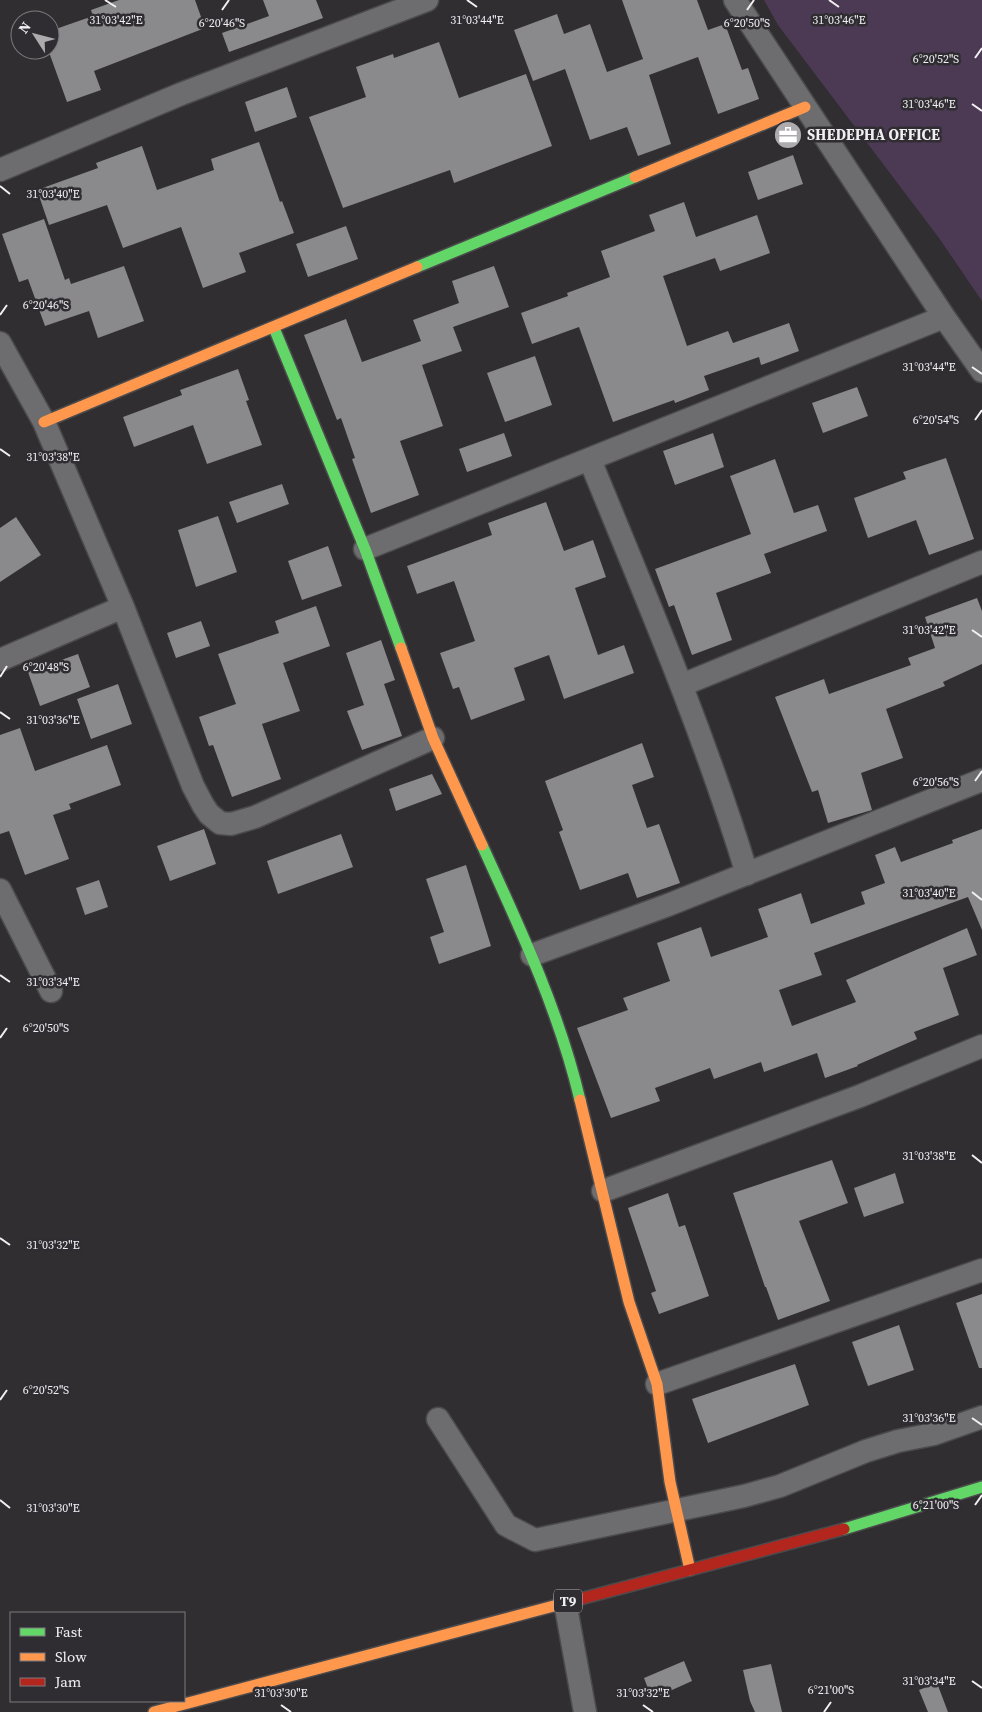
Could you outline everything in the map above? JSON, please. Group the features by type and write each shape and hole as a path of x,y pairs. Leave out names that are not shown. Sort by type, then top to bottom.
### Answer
{"main road":[{"path":"44,422 805,107"},
{"path":"274,328 365,548 433,738 532,955 571,1061 629,1302 657,1384 670,1482 690,1570"},
{"name":"T9","path":"154,1712 843,1529 982,1487"}],"street":[{"path":"0,170 181,94 428,0"},
{"path":"735,0 944,317 982,371"},
{"path":"365,548 590,460 944,317"},
{"path":"0,343 44,422 123,607 193,786 209,814 220,823 231,824 255,817 433,738"},
{"path":"590,460 682,685 721,790 747,874"},
{"path":"682,685 982,562"},
{"path":"0,660 123,607"},
{"path":"532,955 747,874 982,780"},
{"path":"0,890 50,991"},
{"path":"603,1191 860,1096 982,1046"},
{"path":"657,1384 982,1270"},
{"path":"438,1419 506,1525 535,1540 676,1511 780,1486 898,1441 934,1434 982,1417"},
{"path":"565,1602 585,1712"}],"shaded area":[{"path":"764,0 982,0 982,301 939,238 778,25"}],"building":[{"path":"119,0 195,0 205,28 94,71 101,90 67,102 52,60 60,60 60,28 93,16 91,10"},
{"path":"263,0 316,0 323,18 229,52 222,33 269,16"},
{"path":"622,0 697,0 708,30 725,24 742,70 748,68 759,99 718,114 698,57 649,75 671,144 638,156 627,127 590,140 565,69 533,81 514,30 557,14 564,34 590,24 607,72 643,59"},
{"path":"439,42 459,98 526,74 552,146 454,183 450,170 343,208 309,117 366,97 356,67 393,54 394,58"},
{"path":"287,87 297,117 255,132 245,102"},
{"path":"259,142 280,202 282,201 294,233 239,253 246,272 203,288 181,227 123,248 107,205 49,225 37,190 98,168 96,163 142,146 157,190 214,170 211,159"},
{"path":"793,155 803,184 758,200 748,172"},
{"path":"684,202 696,237 757,215 770,253 720,271 715,258 663,276 687,346 728,331 733,343 789,323 799,351 761,365 759,357 704,376 709,390 675,403 674,400 613,422 579,327 532,344 521,313 568,296 567,293 610,277 601,251 655,231 649,215"},
{"path":"44,219 65,280 69,278 71,284 124,266 144,321 98,338 89,311 45,326 28,279 19,282 2,234"},
{"path":"346,226 358,259 308,277 296,244"},
{"path":"494,266 509,307 453,327 462,351 422,365 443,426 400,441 419,495 371,513 352,459 355,458 341,418 337,420 304,335 346,319 362,362 421,341 413,320 459,303 452,281"},
{"path":"535,356 552,405 505,422 487,373"},
{"path":"238,369 249,400 246,401 262,445 207,464 193,425 134,447 123,417 182,395 180,390"},
{"path":"857,387 868,416 823,433 812,403"},
{"path":"504,433 512,456 467,472 459,449"},
{"path":"713,433 724,467 675,485 663,451"},
{"path":"946,458 974,539 929,555 916,520 868,538 854,498 906,479 903,472"},
{"path":"775,459 794,513 818,505 827,531 764,554 771,573 716,593 732,640 692,655 674,605 669,607 655,569 751,534 730,476"},
{"path":"282,484 289,504 237,523 229,502"},
{"path":"546,502 564,551 593,540 606,577 575,588 598,655 624,645 634,673 564,699 549,655 514,668 525,700 471,720 459,687 453,689 440,653 475,641 454,581 417,594 407,566 492,535 488,523"},
{"path":"218,516 237,572 196,587 178,530"},
{"path":"16,517 41,555 0,582 0,528"},
{"path":"328,546 342,586 302,600 288,561"},
{"path":"977,598 982,611 982,664 943,682 945,686 886,709 903,758 861,773 872,810 828,823 818,790 812,792 775,697 824,679 829,694 911,665 908,658 935,648 925,617"},
{"path":"316,606 330,646 283,663 300,711 262,724 281,779 232,797 213,745 209,746 199,717 236,704 218,654 279,633 275,621"},
{"path":"201,621 210,646 176,658 167,633"},
{"path":"381,640 395,680 384,684 402,736 362,750 347,711 364,705 346,653"},
{"path":"78,654 90,687 40,706 28,672"},
{"path":"118,684 132,724 91,739 77,699"},
{"path":"20,728 35,771 107,745 121,785 69,804 71,809 53,815 69,859 25,875 9,831 0,834 0,735"},
{"path":"642,743 654,777 632,785 647,828 659,824 680,883 637,898 628,873 580,890 559,832 563,830 545,781"},
{"path":"432,774 442,794 396,811 389,789"},
{"path":"204,829 216,864 170,881 157,846"},
{"path":"982,829 982,930 968,897 814,953 822,975 779,990 792,1026 856,1002 846,980 967,928 977,955 943,968 959,1015 914,1032 917,1039 858,1066 825,1078 817,1053 764,1072 761,1062 714,1079 710,1068 655,1088 660,1101 611,1118 577,1028 628,1010 623,998 670,981 657,943 701,927 711,957 768,937 758,909 801,893 811,924 865,904 861,892 885,883 875,855 895,847 901,862 953,843 952,840"},
{"path":"341,834 353,867 278,894 267,861"},
{"path":"466,865 491,946 439,964 430,937 444,932 426,879"},
{"path":"99,880 108,907 85,915 76,888"},
{"path":"832,1160 848,1203 799,1221 830,1301 778,1320 733,1193"},
{"path":"895,1173 904,1203 864,1217 854,1188"},
{"path":"668,1193 679,1227 685,1225 709,1296 659,1314 651,1293 656,1291 628,1208"},
{"path":"982,1294 982,1368 979,1368 956,1303"},
{"path":"899,1325 914,1370 868,1386 852,1342"},
{"path":"795,1364 809,1405 708,1443 692,1399"},
{"path":"684,1661 692,1681 652,1699 644,1678"},
{"path":"771,1664 782,1712 755,1712 750,1701 743,1670"},
{"path":"937,1683 948,1712 928,1712 919,1690"}],"traffic: fast":[{"path":"417,267 635,177"},
{"path":"274,328 365,549 401,648"},
{"path":"482,845 550,1002 580,1100"},
{"path":"844,1529 982,1487"}],"traffic: slow":[{"path":"635,177 805,107"},
{"path":"44,422 417,267"},
{"path":"401,648 433,738 482,845"},
{"path":"580,1100 629,1302 657,1384 670,1482 690,1570"},
{"path":"154,1712 565,1603"}],"traffic: jam":[{"path":"565,1603 844,1529"}],"place":[{"name":"SHEDEPHA OFFICE","path":"788,135"}]}
